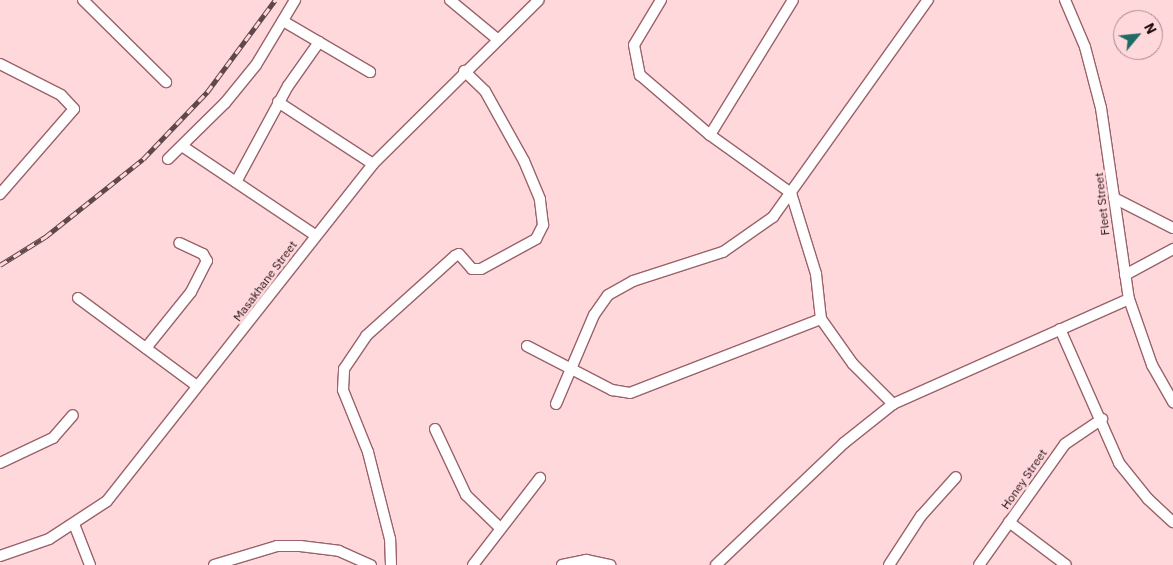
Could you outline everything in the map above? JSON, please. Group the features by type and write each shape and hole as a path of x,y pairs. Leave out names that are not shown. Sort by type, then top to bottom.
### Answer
{"street":[{"path":"84,0 166,82"},
{"path":"168,160 225,103 283,21 295,0"},
{"path":"450,0 497,38"},
{"name":"Masakhane Street","path":"0,556 74,524 107,501 315,235 373,164 497,38 539,0"},
{"path":"661,0 634,45 635,66 644,81 710,135 791,193 816,274 821,320 853,364 893,404"},
{"path":"710,135 793,0"},
{"path":"556,404 594,315 608,295 633,281 722,252 772,217 928,0"},
{"name":"Fleet Street","path":"1065,0 1093,76 1129,299 1152,365 1173,402"},
{"path":"283,21 370,72"},
{"path":"236,182 278,102 320,42"},
{"path":"0,64 72,102 74,109 0,194"},
{"path":"391,565 390,539 368,452 343,390 344,369 366,336 455,256 462,256 472,269 481,269 536,239 543,225 540,199 524,161 489,96 464,72"},
{"path":"278,102 373,164"},
{"path":"182,146 315,235"},
{"path":"1114,198 1173,228"},
{"path":"146,348 191,292 207,261 203,254 179,243"},
{"path":"1125,275 1173,249"},
{"path":"78,298 197,386"},
{"path":"716,565 844,443 893,404 1129,299"},
{"path":"527,346 612,390 630,393 821,320"},
{"path":"1060,329 1130,481 1173,522"},
{"path":"0,463 53,438 73,415"},
{"name":"Honey Street","path":"979,565 1065,444 1102,419"},
{"path":"435,429 466,495 500,528"},
{"path":"889,565 921,516 956,477"},
{"path":"473,565 540,478"},
{"path":"1009,522 1066,565"},
{"path":"74,524 90,565"},
{"path":"214,565 285,546 315,546 354,562 371,565"},
{"path":"562,565 586,560 610,565"}],"railway":[{"path":"0,265 45,237 143,159 207,92 275,0"}]}
